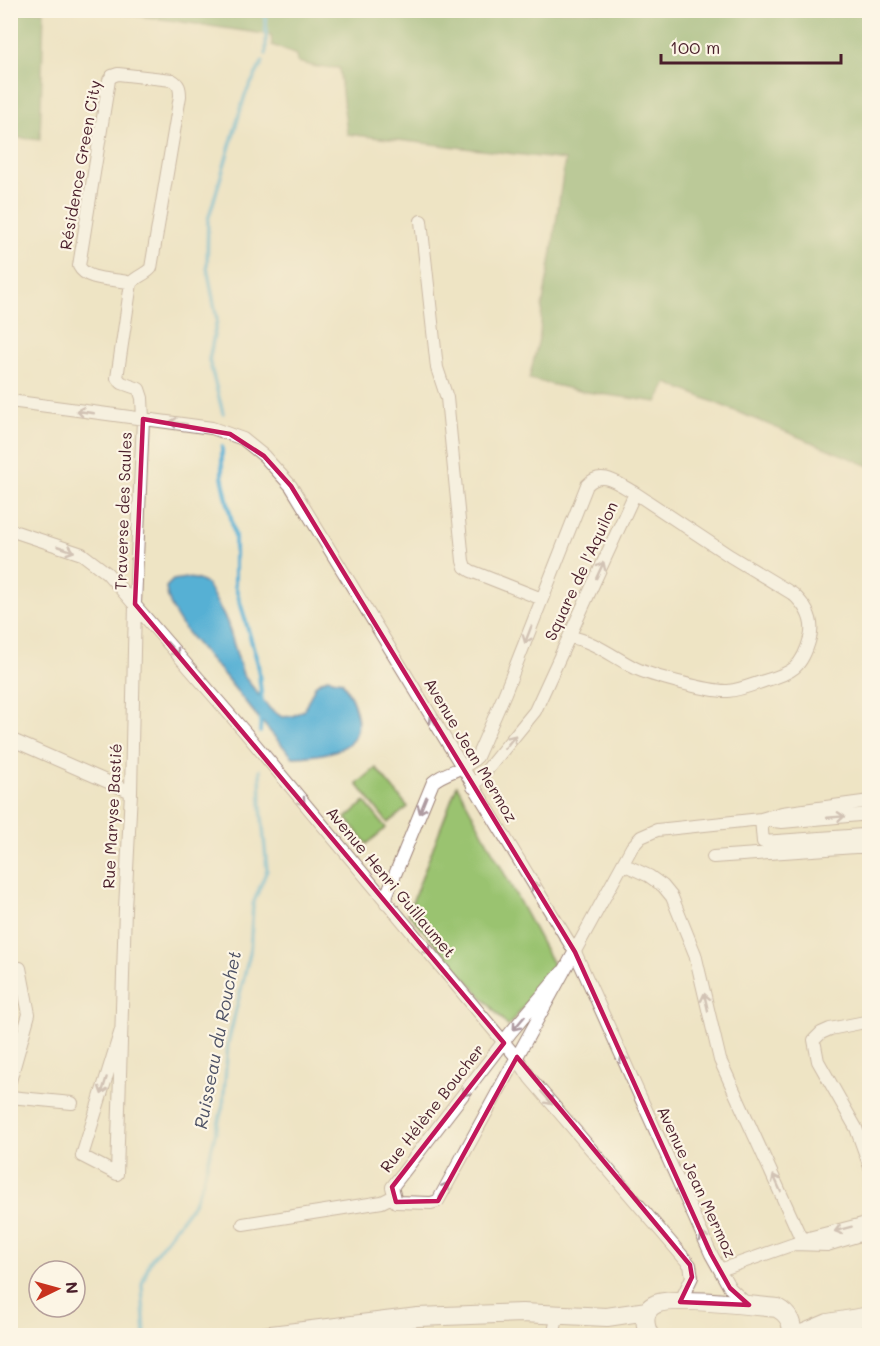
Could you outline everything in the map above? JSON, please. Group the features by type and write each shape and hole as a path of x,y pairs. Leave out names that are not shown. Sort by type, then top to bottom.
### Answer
{"main road":[{"path":"263,1335 418,1317 500,1313 607,1317 647,1311 665,1301 777,1308 791,1322 791,1335"},
{"path":"647,1311 645,1321 649,1333"},
{"path":"787,1316 828,1323"},
{"path":"797,1335 828,1323 870,1316"},
{"path":"607,1317 649,1333"}],"street":[{"name":"Résidence Green City","path":"118,74 172,80 180,88 151,268 131,283 89,275 82,272 79,266 110,80 112,76 118,74"},
{"path":"421,221 437,368 447,398 463,561 465,567 471,571 542,599"},
{"path":"131,283 117,378 122,383 139,389 143,419"},
{"name":"Avenue Jean Mermoz","path":"10,402 212,428 243,439 264,456 291,486 576,952 676,1178 720,1270 730,1288 749,1305"},
{"name":"Traverse des Saules","path":"135,604 143,419"},
{"name":"Square de l'Aquilon","path":"463,769 477,757 505,693 587,485 593,479 607,478 634,494 535,711 473,787"},
{"path":"569,637 585,641 647,673 716,690 733,690 786,675 799,666 812,630 811,618 801,602 793,594 634,494"},
{"name":"Avenue Henri Guillaumet","path":"10,530 82,554 107,573 135,604 504,1042 530,1078 690,1265 692,1276 680,1302"},
{"name":"Rue Maryse Bastié","path":"121,1030 82,1156 117,1174 118,1152 124,909 131,792 135,604"},
{"path":"10,738 131,792"},
{"path":"386,903 387,894 433,782 443,774 463,769"},
{"path":"504,1042 576,952 632,847 641,837 657,831 761,819 783,813 870,801"},
{"path":"761,819 782,822 870,814"},
{"path":"713,857 867,847 863,835 763,842 761,819"},
{"path":"623,864 656,881 672,897 695,954 720,1060 798,1240"},
{"path":"10,1081 28,1014 20,968"},
{"path":"517,1058 562,972"},
{"path":"870,1021 821,1033 814,1040 814,1049 818,1061 856,1128 870,1167"},
{"name":"Rue Hélène Boucher","path":"504,1042 392,1187 396,1202 432,1203 438,1201 517,1058"},
{"path":"10,1097 72,1103"},
{"name":"Rue Hélène Boucher","path":"243,1224 382,1202 394,1196"},
{"path":"720,1270 798,1240 870,1222"},
{"path":"798,1240 827,1245 870,1232"},
{"path":"553,1335 558,1314"}],"highlighted area":[{"path":"143,419 230,434 264,456 291,486 575,952 711,1254 730,1288 749,1305 680,1302 692,1277 690,1265 517,1057 438,1201 396,1202 392,1187 504,1043 135,604"}],"green space":[{"path":"10,11 44,11 40,140 11,137"},
{"path":"106,11 869,11 869,466 667,383 657,402 579,391 529,379 540,334 542,307 565,160 347,134 339,68 317,67 297,62 296,55 272,45 271,35"},
{"path":"376,768 408,807 388,823 357,784"},
{"path":"457,785 555,968 508,1026 408,913"},
{"path":"365,802 386,828 367,844 346,818"}],"water":[{"path":"186,578 207,584 227,622 243,675 270,709 282,717 293,716 304,710 316,684 327,678 342,681 357,717 357,730 352,740 343,747 330,752 293,757 180,623 166,587 173,580"}],"waterway":[{"path":"264,10 266,54"},
{"name":"Ruisseau du Rouchet","path":"223,413 209,360 217,320 207,267 208,220 245,95 263,61"},
{"name":"Ruisseau du Rouchet","path":"222,447 222,476 235,537 235,585 258,664 262,702"},
{"name":"Ruisseau du Rouchet","path":"260,732 261,716"},
{"name":"Ruisseau du Rouchet","path":"145,1336 142,1284 150,1261 194,1203 202,1184 223,1105 228,1043 250,952 253,904 267,870 260,770"}]}
